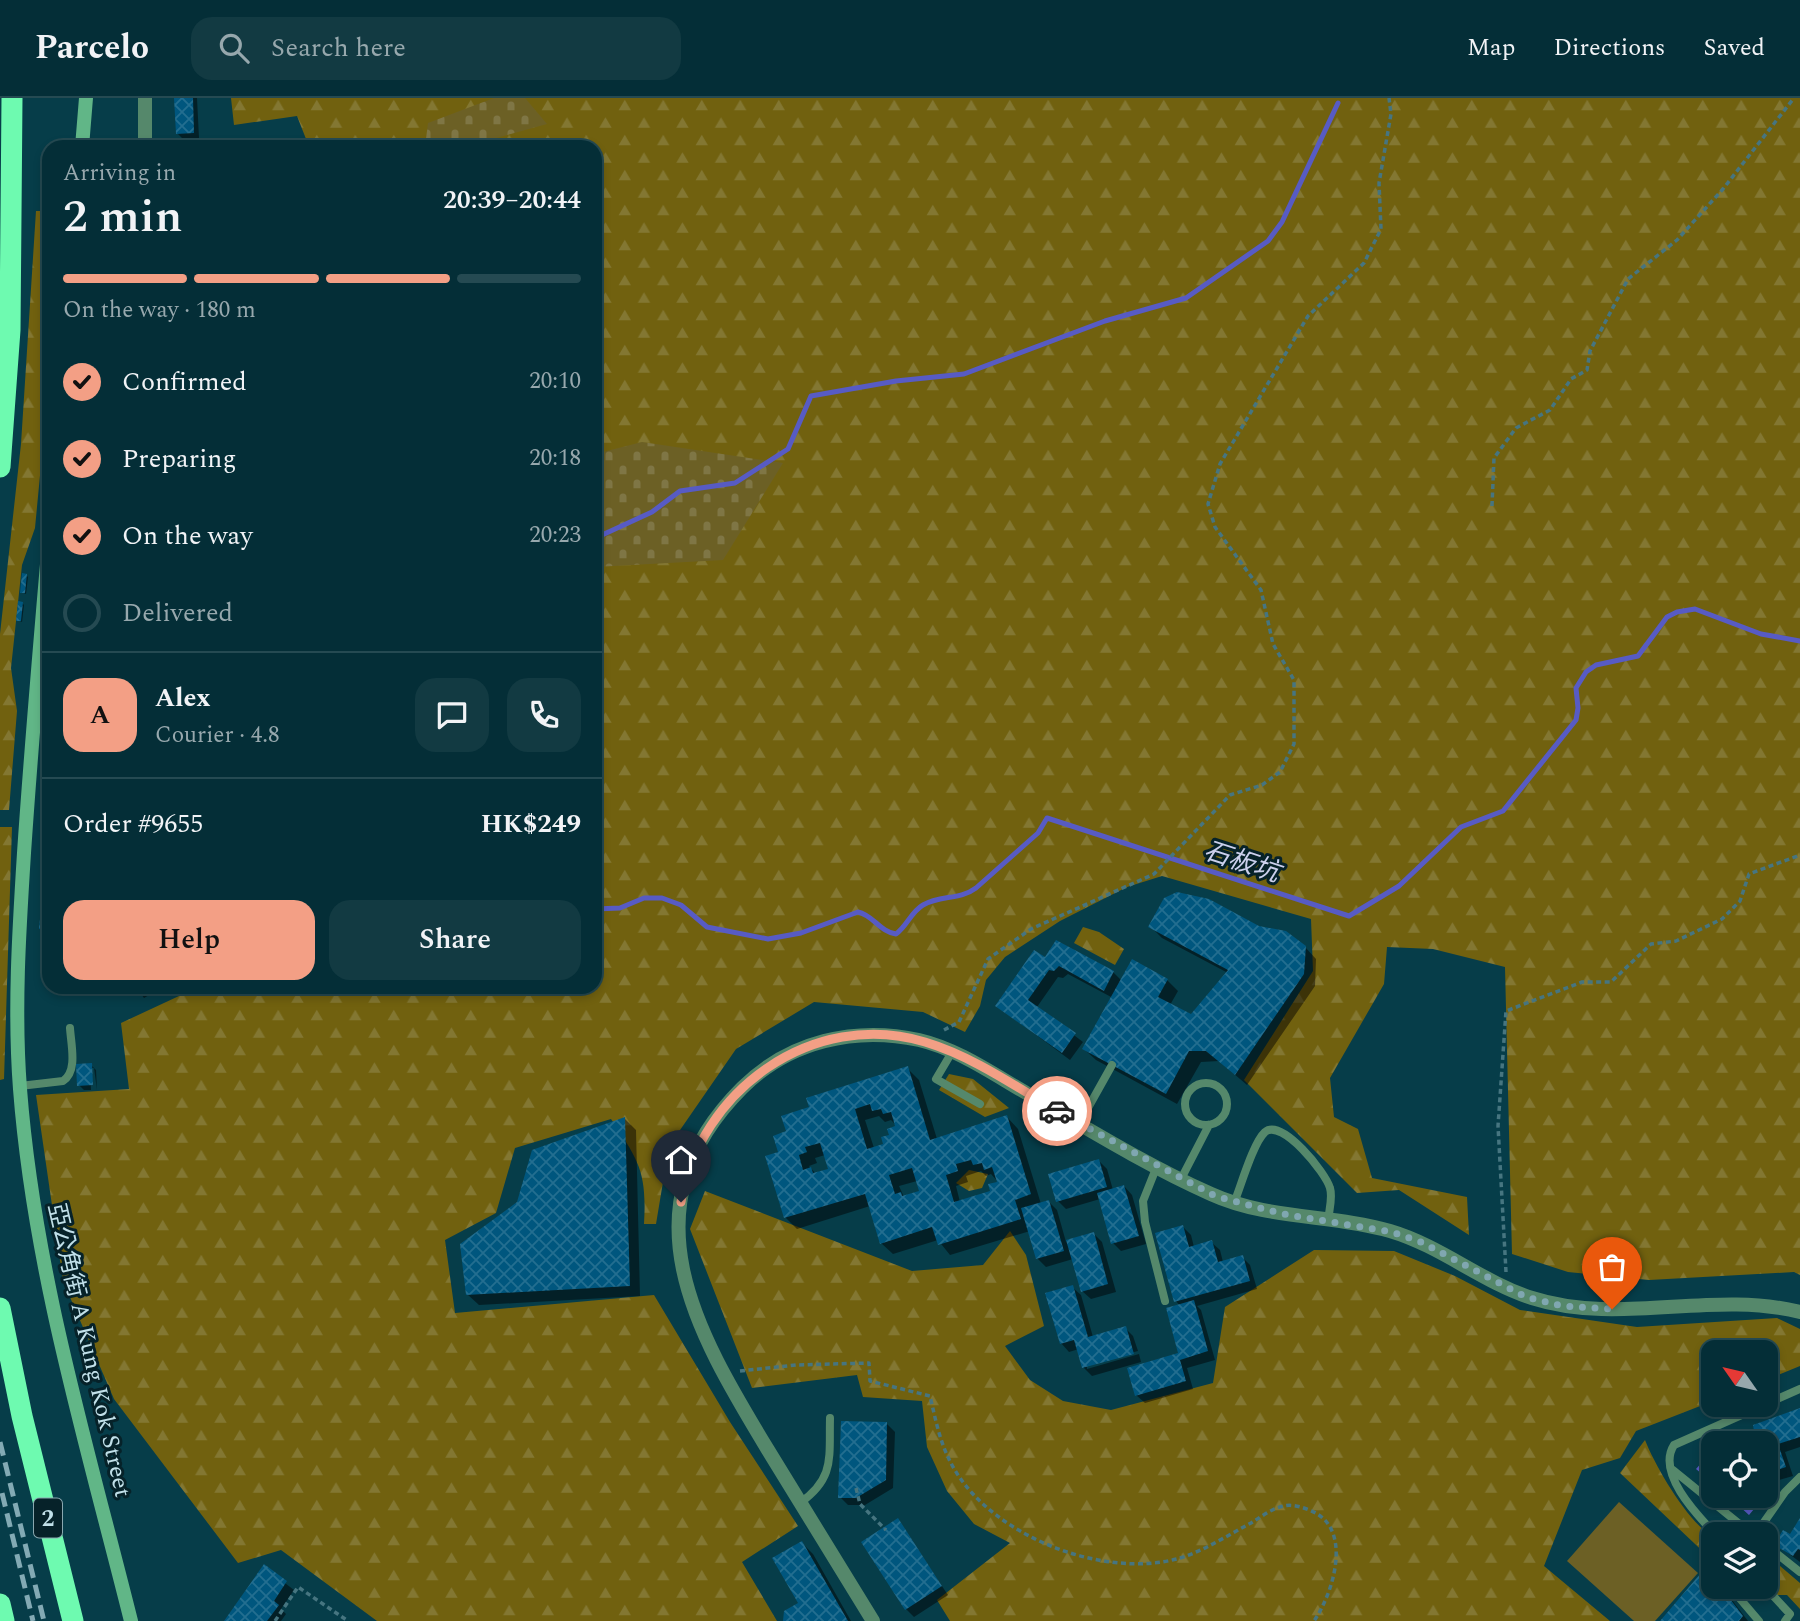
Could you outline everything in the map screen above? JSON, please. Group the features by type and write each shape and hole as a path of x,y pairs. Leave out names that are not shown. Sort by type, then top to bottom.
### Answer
{"highway":[{"path":"0,467 10,330 12,98"},
{"name":"2","path":"0,1308 22,1416 73,1621"},
{"path":"0,1604 4,1621"}],"main road":[{"path":"83,140 86,98"},
{"name":"亞公角街 A Kung Kok Street","path":"42,632 21,903 17,1035 20,1086 29,1173 47,1286 131,1621"}],"street":[{"path":"145,98 145,140"},
{"path":"873,1621 747,1416 702,1332 687,1295 679,1256 678,1218 684,1186 693,1156 709,1128 754,1076 805,1047 839,1036 871,1034 924,1041 952,1052 1181,1179 1234,1203 1328,1221 1372,1226 1405,1236 1506,1288 1547,1303 1587,1309 1745,1305 1800,1312"}],"lane":[{"path":"20,1086 63,1081 68,1077 72,1069 70,1028"},
{"path":"952,1052 936,1079 980,1104"},
{"path":"1079,1124 1112,1065"},
{"path":"1181,1179 1209,1125 1225,1113 1227,1100 1215,1084 1201,1083 1186,1097 1186,1111 1195,1122 1209,1125"},
{"path":"1234,1203 1260,1139 1264,1133 1275,1129 1292,1138 1328,1184 1328,1221"},
{"path":"1157,1166 1143,1201 1145,1222 1165,1301"},
{"path":"1778,1399 1800,1390"},
{"path":"800,1503 825,1481 829,1469 830,1418"},
{"path":"1704,1522 1691,1508 1668,1466 1668,1455 1674,1445 1735,1418"},
{"path":"1668,1466 1738,1522"},
{"path":"1763,1522 1785,1492 1800,1477"},
{"path":"1778,1555 1800,1572"},
{"path":"1740,1599 1759,1621"},
{"path":"1776,1599 1790,1614 1785,1621"}],"path":[{"path":"924,1041 959,1023 988,959 1031,929 1154,874 1230,795 1262,785 1280,772 1294,744 1294,680 1273,644 1261,590 1215,527 1208,504 1220,464 1308,316 1364,263 1381,229 1379,183 1391,114 1389,98"},
{"path":"1492,506 1494,458 1516,428 1550,410 1572,379 1587,370 1590,351 1628,279 1677,240 1794,98"},
{"path":"1506,1288 1498,1126 1506,1011 1582,982 1611,982 1651,944 1676,941 1721,919 1740,901 1749,874 1800,855"},
{"path":"738,1371 796,1365 869,1363 870,1381 930,1396 948,1459 965,1483 995,1513 1028,1536 1099,1562 1136,1564 1179,1558 1285,1505 1313,1511 1326,1520 1337,1539 1330,1587 1314,1621"},
{"path":"856,1488 860,1504 886,1530"},
{"path":"275,1621 298,1587 348,1621"}],"green space":[{"path":"231,98 1800,98 1800,1275 1794,1272 1649,1280 1568,1272 1512,1254 1505,967 1433,949 1387,947 1384,984 1330,1078 1334,1117 1358,1129 1372,1178 1467,1197 1469,1235 1399,1190 1357,1193 1244,1080 1313,971 1311,919 1162,876 1127,887 1060,921 1005,957 986,980 980,1006 965,1032 923,1012 814,1002 736,1049 669,1146 656,1224 644,1224 644,1192 639,1168 611,1119 515,1148 496,1213 445,1240 455,1313 654,1295 730,1422 798,1526 742,1562 777,1621 377,1621 281,1550 238,1563 114,1399 63,1281 36,1095 129,1089 121,1023 186,994 602,994 602,140 306,140 297,116 234,125"},
{"path":"494,98 525,98 547,124 489,140 426,140 428,123"},
{"path":"36,211 42,211 42,454 35,528 22,565 11,668 17,711 9,810 0,810 0,634 21,444"},
{"path":"642,442 783,463 723,560 602,567 602,452"},
{"path":"0,827 12,827 4,1079 0,1080"},
{"path":"1083,927 1099,932 1124,949 1115,965 1074,943"},
{"path":"949,1074 973,1079 1009,1108 985,1117 939,1090"},
{"path":"969,1170 988,1174 982,1188 969,1191 956,1183"},
{"path":"705,1191 912,1271 983,1265 1010,1231 1026,1255 1044,1326 1005,1346 1030,1380 1063,1401 1111,1410 1213,1383 1225,1307 1314,1250 1394,1251 1455,1276 1520,1310 1637,1327 1777,1318 1800,1329 1800,1366 1778,1375 1778,1340 1701,1340 1701,1406 1636,1431 1620,1458 1582,1470 1544,1566 1610,1621 950,1621 937,1600 1010,1543 974,1524 947,1491 927,1447 922,1401 863,1397 857,1375 752,1388 690,1229"},
{"path":"1645,1440 1674,1493 1701,1528 1701,1550 1620,1473"},
{"path":"1619,1502 1698,1573 1655,1621 1634,1621 1567,1561"},
{"path":"1778,1564 1800,1583 1800,1609 1787,1595 1778,1595"}],"water":[{"path":"1741,1508 1755,1508 1749,1515"}],"building":[{"path":"174,98 193,98 194,133 176,134"},
{"path":"22,573 27,574 25,593 20,593"},
{"path":"18,601 23,602 21,621 16,621"},
{"path":"1177,892 1209,899 1259,926 1286,931 1306,946 1304,974 1235,1075 1206,1051 1189,1051 1166,1094 1082,1049 1132,959 1168,979 1158,997 1191,1014 1228,970 1148,927 1164,898"},
{"path":"41,909 42,909 42,929 39,929"},
{"path":"1056,940 1114,971 1104,991 1059,966 1054,971 1049,970 1028,1000 1076,1033 1062,1053 995,1006 1034,950 1045,957"},
{"path":"92,1063 93,1085 77,1086 76,1064"},
{"path":"908,1066 930,1140 1007,1115 1031,1194 1015,1200 1021,1219 938,1245 932,1227 880,1244 865,1194 784,1218 765,1156 778,1152 773,1136 786,1131 781,1116 809,1107 806,1098","holes":["870,1104 872,1111 881,1109 883,1114 891,1112 895,1126 887,1129 889,1135 881,1137 883,1144 867,1149 855,1109","820,1143 828,1169 813,1173 811,1167 803,1170 799,1155 807,1152 805,1147","971,1160 973,1165 982,1163 984,1170 992,1167 997,1182 988,1184 990,1191 954,1202 946,1175 958,1171 956,1164","912,1168 919,1191 902,1196 901,1192 895,1194 889,1175"]},
{"path":"625,1117 630,1286 466,1295 460,1244 517,1202 532,1150"},
{"path":"1099,1159 1107,1187 1056,1202 1048,1174"},
{"path":"1124,1185 1139,1236 1111,1244 1097,1193"},
{"path":"1049,1200 1064,1251 1036,1259 1021,1208"},
{"path":"1183,1225 1189,1247 1212,1240 1218,1262 1243,1255 1250,1281 1174,1302 1155,1233"},
{"path":"1094,1232 1108,1284 1081,1292 1066,1240"},
{"path":"1073,1285 1088,1337 1126,1326 1134,1354 1082,1368 1074,1340 1060,1344 1045,1293"},
{"path":"1194,1300 1208,1351 1180,1360 1186,1381 1135,1396 1127,1368 1178,1353 1166,1308"},
{"path":"1800,1408 1800,1437 1778,1444 1778,1431 1754,1431 1753,1425"},
{"path":"841,1421 887,1422 886,1480 856,1498 838,1498"},
{"path":"1778,1444 1786,1467 1778,1470"},
{"path":"898,1518 942,1586 905,1610 861,1542"},
{"path":"1800,1518 1800,1550 1793,1556 1778,1547 1778,1538 1783,1530 1790,1534"},
{"path":"802,1541 848,1621 783,1621 784,1611 798,1603 772,1558"},
{"path":"264,1564 287,1581 274,1601 279,1605 267,1621 224,1621"},
{"path":"1701,1573 1701,1599 1730,1599 1743,1616 1739,1621 1660,1621"}],"waterway":[{"path":"602,535 652,512 680,491 735,483 788,449 811,396 896,381 964,374 1105,321 1186,298 1268,241 1282,222 1338,103"},
{"name":"石板坑","path":"602,909 620,908 644,898 662,898 681,905 707,927 768,939 801,933 858,912 868,916 890,933 896,934 923,905 976,888 1038,833 1047,818 1349,916 1399,886 1461,827 1503,811 1576,720 1576,688 1586,672 1596,665 1638,656 1667,617 1695,609 1761,634 1800,641"}],"railway":[{"path":"0,1442 44,1621"},
{"path":"2,1493 33,1621"}],"way so far":[{"path":"1057,1111 1181,1179 1234,1203 1283,1214 1372,1226 1421,1242 1526,1297 1562,1306 1612,1309"}],"route":[{"path":"681,1202 693,1156 730,1100 754,1076 779,1060 805,1047 839,1036 871,1034 924,1041 977,1065 1057,1111"}]}
